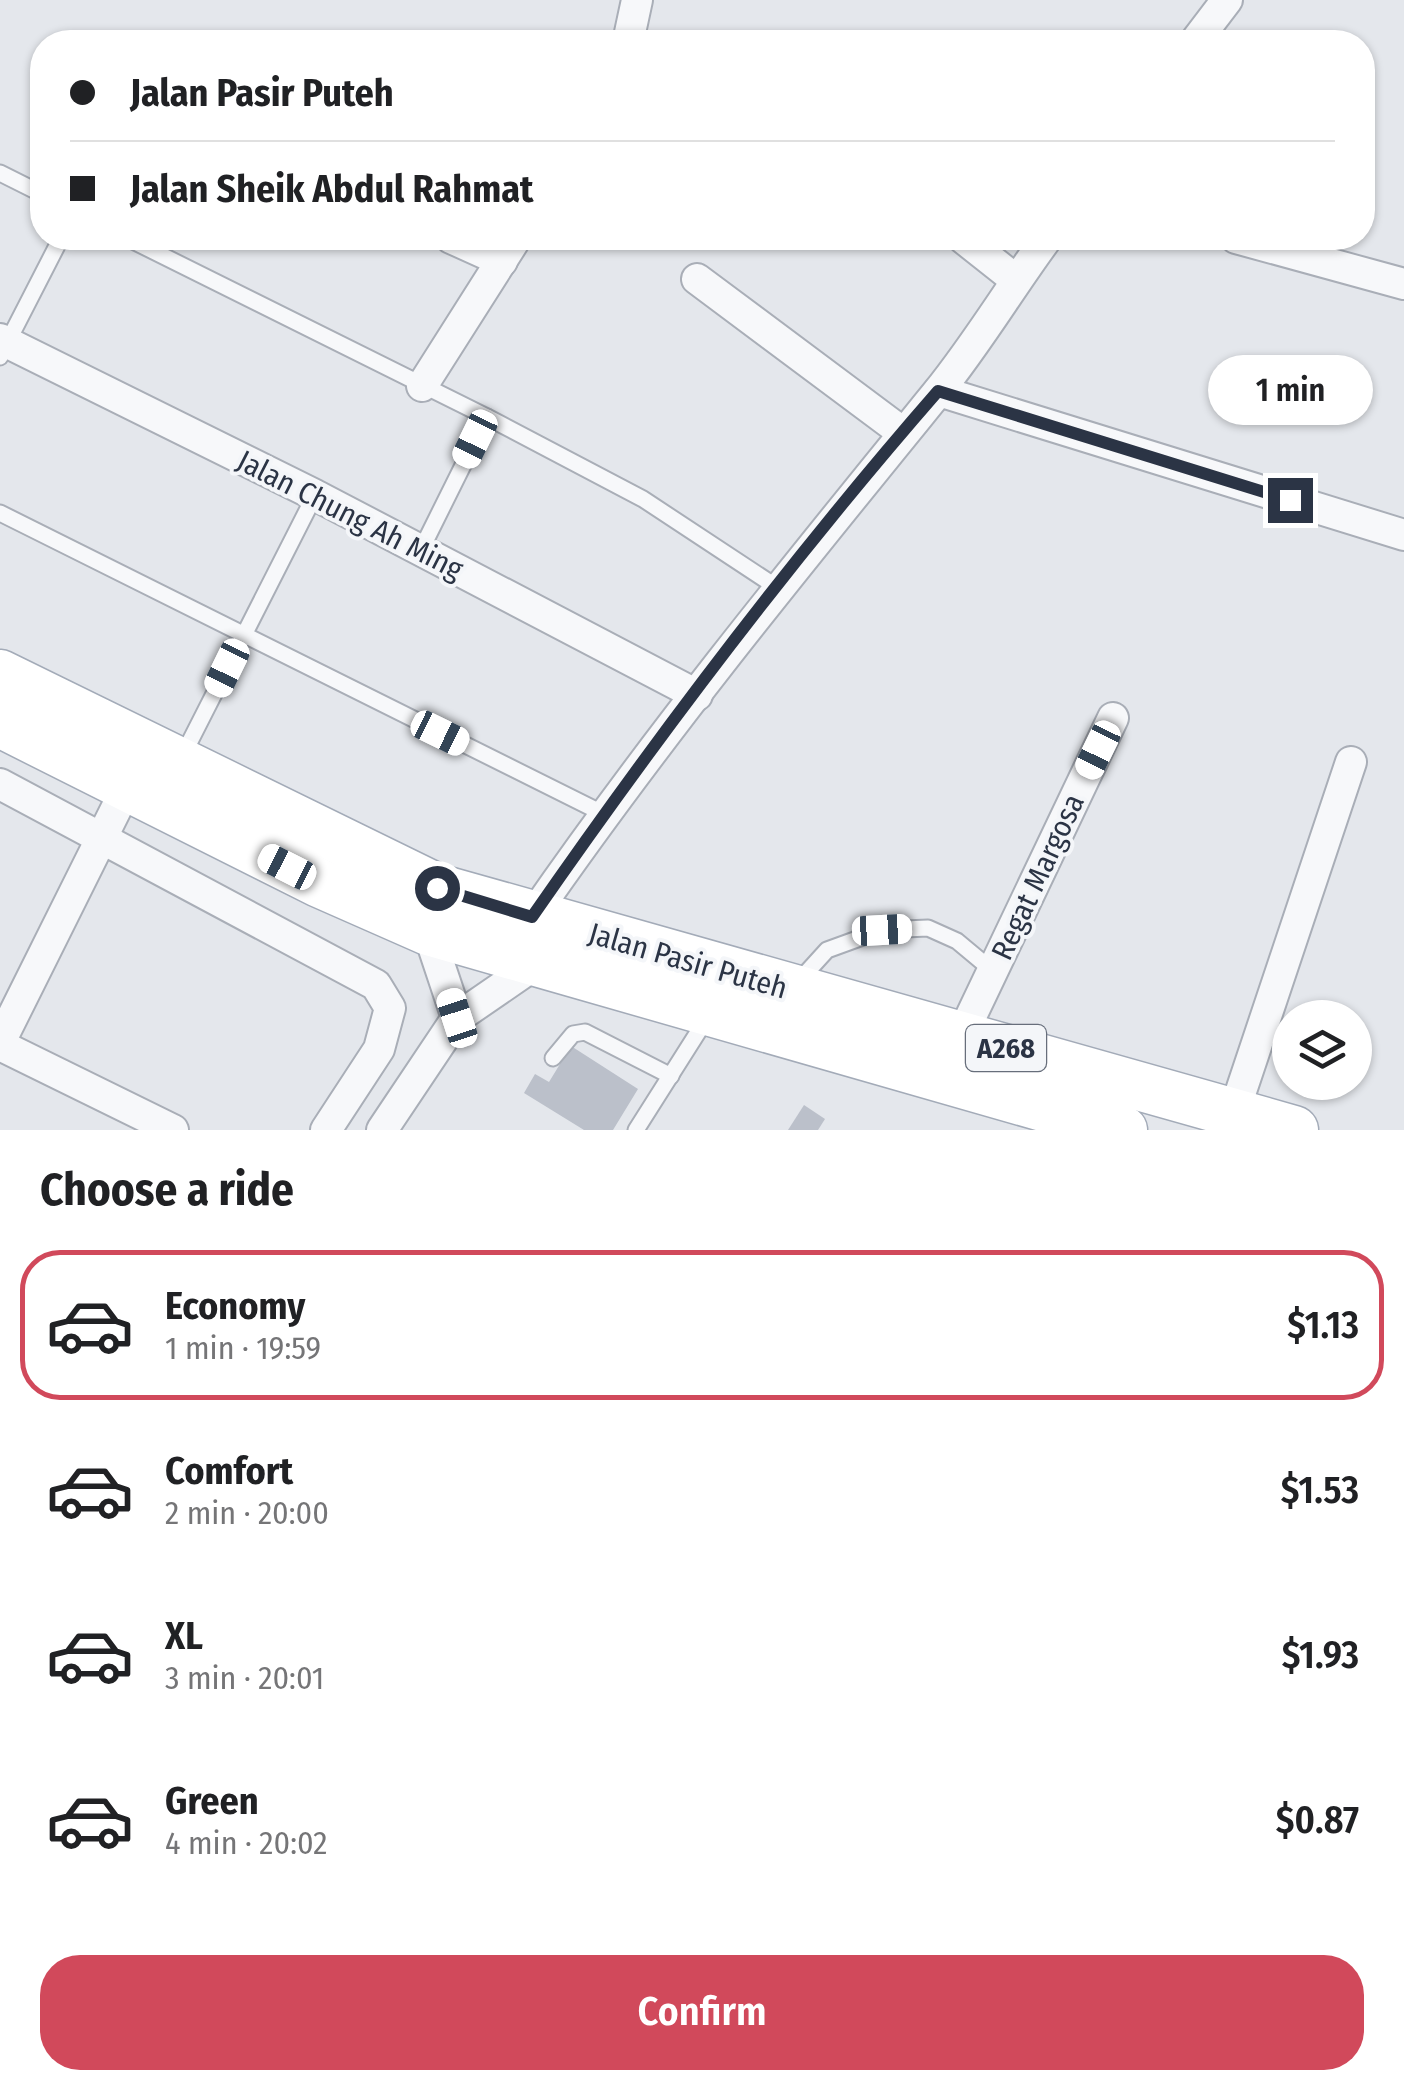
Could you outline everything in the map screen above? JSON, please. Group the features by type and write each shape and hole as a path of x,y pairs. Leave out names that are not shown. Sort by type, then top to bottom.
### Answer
{"main road":[{"name":"Jalan Pasir Puteh","path":"0,674 535,940"},
{"name":"Jalan Pasir Puteh","path":"0,723 319,884 428,931 535,940 713,991 1048,1119 1124,1130"},
{"name":"Jalan Pasir Puteh","path":"713,991 791,990 1294,1130"}],"street":[{"path":"631,30 637,0"},
{"path":"1204,30 1228,0"},
{"path":"422,386 508,250"},
{"path":"978,250 1016,280"},
{"path":"382,1130 457,1018 535,940 604,814 778,588 938,391 1038,250"},
{"path":"1280,250 1404,284"},
{"path":"697,278 902,432"},
{"name":"Jalan Chung Ah Ming","path":"2,347 315,496 697,695"},
{"path":"938,391 1404,535"},
{"name":"Regat Margosa","path":"962,1036 1113,718"},
{"path":"1234,1112 1351,762"},
{"path":"0,784 376,985 390,1008 378,1049 326,1130"},
{"path":"127,787 0,1043 173,1130"},
{"path":"428,931 457,1018"}],"lane":[{"path":"0,173 30,188"},
{"path":"2,347 55,250"},
{"path":"151,250 644,500 778,588"},
{"path":"421,550 486,417"},
{"path":"178,764 315,496"},
{"path":"0,514 604,814"},
{"path":"791,990 827,950 882,930 928,928 956,941 993,972"},
{"path":"636,1130 671,1076 713,991"},
{"path":"554,1058 574,1034 585,1032 671,1076"}],"building":[{"path":"571,1046 638,1089 613,1130 584,1130 524,1093 535,1074 549,1082"},
{"path":"804,1105 825,1119 818,1130 788,1130"}],"route":[{"path":"437,888 532,917 604,814 778,588 938,391 1290,500"}]}
